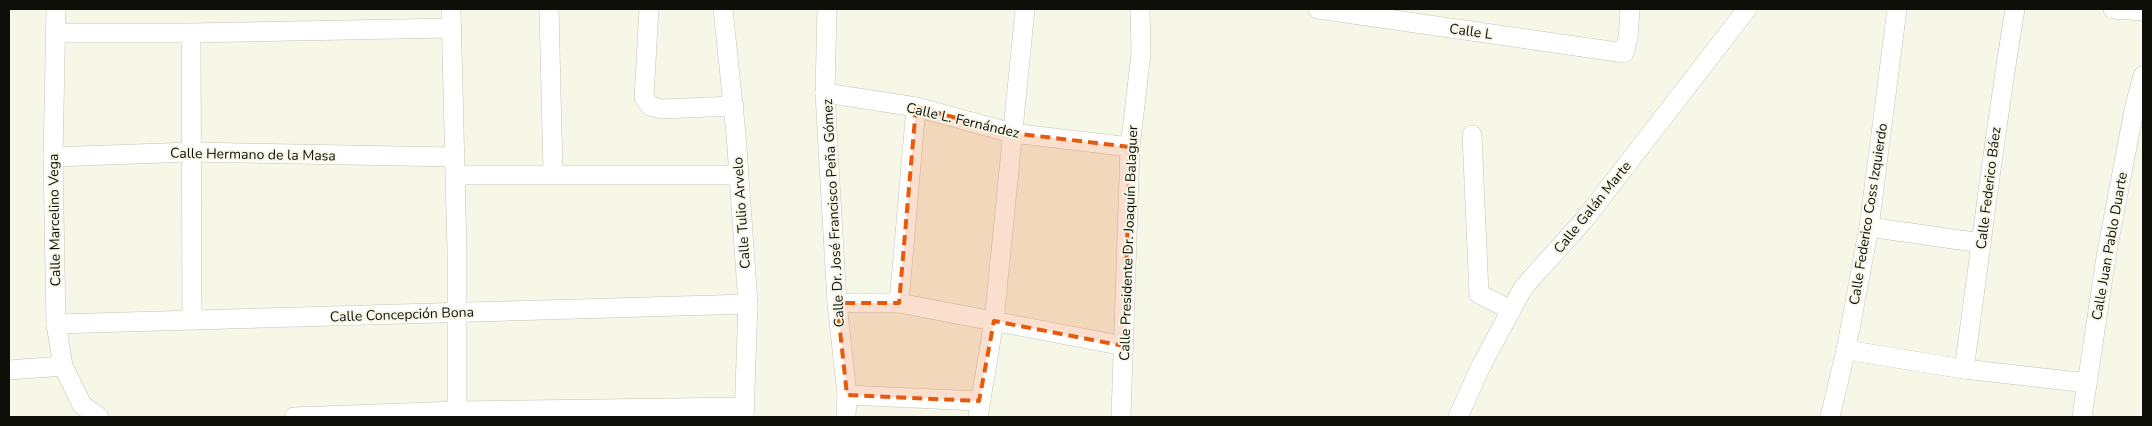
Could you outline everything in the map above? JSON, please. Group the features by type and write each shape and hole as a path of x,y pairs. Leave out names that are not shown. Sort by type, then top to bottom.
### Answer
{"street":[{"name":"Calle Marcelino Vega","path":"56,9 53,157 56,324 63,366 82,405 99,417"},
{"path":"451,9 457,414"},
{"path":"549,9 553,174"},
{"path":"649,9 644,97 650,106 662,109 734,106"},
{"name":"Calle Tulio Arvelo","path":"723,9 734,106 748,304 745,412"},
{"name":"Calle Dr. José Francisco Peña Gómez","path":"827,9 826,94 837,302 847,395 846,417"},
{"path":"847,395 979,409 994,321 1025,9"},
{"name":"Calle Presidente Dr. Joaquín Balaguer","path":"1121,417 1130,147 1141,54 1140,9"},
{"name":"Calle L","path":"1318,9 1624,53 1628,38 1630,9"},
{"name":"Calle Galán Marte","path":"1458,417 1481,366 1523,288 1584,220 1748,9"},
{"name":"Calle Federico Coss Izquierdo","path":"1830,417 1846,350 1869,227 1897,9"},
{"name":"Calle Federico Báez","path":"1964,368 2000,100 2015,9"},
{"path":"2114,9 2143,11"},
{"path":"56,33 191,33 452,28"},
{"path":"191,33 192,320"},
{"name":"Calle Juan Pablo Duarte","path":"2082,417 2107,251 2135,105 2143,76"},
{"name":"Calle L. Fernández","path":"826,94 916,107 1012,133 1130,147"},
{"path":"899,303 916,107"},
{"path":"1472,135 1479,294 1511,310"},
{"name":"Calle Hermano de la Masa","path":"53,157 190,152 454,166 553,174 738,175"},
{"path":"1869,227 1982,243"},
{"path":"837,302 899,303 1124,346"},
{"name":"Calle Concepción Bona","path":"56,324 748,304"},
{"path":"1846,350 1964,368 2087,383"},
{"path":"9,370 63,366"},
{"path":"294,417 745,412"}],"highlighted area":[{"path":"916,107 1012,133 1130,147 1124,346 994,321 979,401 847,395 837,303 899,303"}]}
